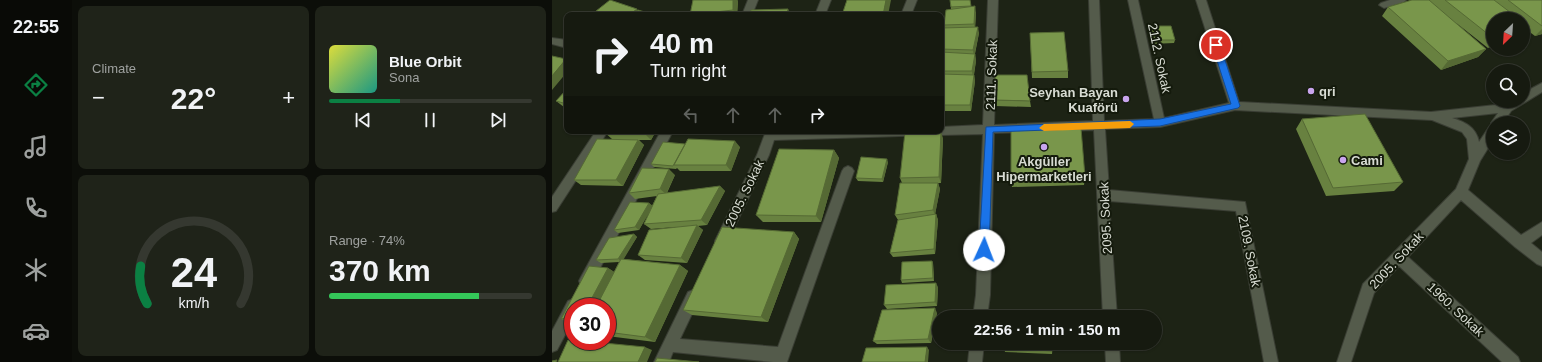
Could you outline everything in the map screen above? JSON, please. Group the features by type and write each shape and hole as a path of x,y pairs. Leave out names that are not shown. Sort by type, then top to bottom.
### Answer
{"street":[{"path":"748,12 753,0"},
{"path":"821,12 826,0"},
{"path":"907,12 912,0"},
{"name":"2111. Sokak","path":"981,310 983,295 993,0"},
{"name":"2095. Sokak","path":"1094,0 1099,126 1110,310"},
{"name":"2112. Sokak","path":"1133,0 1160,123"},
{"path":"1201,0 1236,106"},
{"path":"1384,5 1401,0"},
{"path":"552,41 564,43"},
{"path":"1530,94 1542,87"},
{"path":"944,131 1160,123 1236,106 1431,116 1506,108"},
{"path":"1502,116 1506,108"},
{"path":"1431,116 1462,126 1470,131 1475,143 1475,159"},
{"path":"552,207 600,134"},
{"path":"552,345 666,134"},
{"name":"2005. Sokak","path":"714,254 763,155 771,134"},
{"path":"1486,141 1475,159 1461,192 1542,260"},
{"path":"670,345 781,359 848,171"},
{"name":"2005. Sokak","path":"1344,362 1368,288 1461,192"},
{"name":"2109. Sokak","path":"1103,195 1241,206 1272,362"},
{"path":"1520,243 1542,228"},
{"name":"1960. Sokak","path":"1399,257 1513,362"},
{"path":"661,362 697,289"},
{"path":"975,362 976,350"},
{"path":"1112,350 1113,362"}],"building":[{"path":"610,0 637,9 633,12 595,12"},
{"path":"693,0 733,0 733,10 691,12"},
{"path":"847,0 886,0 884,12 843,12"},
{"path":"950,0 970,0 971,6 951,7"},
{"path":"1412,0 1429,0 1486,49 1448,61 1388,7"},
{"path":"1445,0 1494,0 1510,12 1486,12 1486,32"},
{"path":"1508,0 1542,0 1542,26 1530,17 1530,12 1524,12"},
{"path":"975,6 974,24 944,25 946,10"},
{"path":"788,9 787,12 750,12 751,10"},
{"path":"1149,26 1171,26 1175,40 1152,40"},
{"path":"978,27 973,50 944,49 944,28"},
{"path":"1064,32 1068,71 1032,72 1030,33"},
{"path":"944,52 975,54 972,71 944,71"},
{"path":"552,56 564,59 564,61 552,76"},
{"path":"944,74 974,75 970,105 944,105"},
{"path":"995,75 1027,75 1030,101 995,100"},
{"path":"564,92 564,103 556,101"},
{"name":"Cami","path":"1365,114 1403,182 1333,188 1302,119"},
{"path":"1081,128 1085,177 1011,180 1011,130"},
{"path":"905,134 941,134 939,177 900,178"},
{"path":"597,139 638,140 616,180 574,180"},
{"path":"688,139 735,141 726,165 674,165"},
{"path":"663,142 685,144 673,166 651,164"},
{"path":"779,149 834,150 816,216 756,215"},
{"path":"861,157 887,159 882,179 856,178"},
{"path":"642,168 669,169 660,189 629,193"},
{"path":"900,183 938,183 933,210 895,215"},
{"path":"720,186 701,220 644,224 658,194"},
{"path":"630,202 649,203 635,227 614,230"},
{"path":"936,214 934,249 890,253 898,220"},
{"path":"697,225 681,258 638,255 649,230"},
{"path":"722,227 794,232 761,317 683,310"},
{"path":"634,234 618,259 596,260 609,238"},
{"path":"621,259 680,265 645,337 616,333 616,298 601,298"},
{"path":"932,261 933,278 901,280 902,262"},
{"path":"589,266 608,268 592,298 572,298"},
{"path":"936,283 935,302 884,305 886,285"},
{"path":"935,308 935,310 932,310 932,321 928,339 873,341 882,310"},
{"path":"616,344 645,347 638,362 558,362 564,349 616,350"},
{"path":"927,347 925,362 862,362 866,348"},
{"path":"657,358 699,362 655,362"}],"slow traffic":[{"path":"1044,128 1130,124"}],"place":[{"name":"qri","path":"1311,91"},
{"name":"Seyhan Bayan Kuaförü","path":"1126,99"},
{"name":"Akgüller Hipermarketleri","path":"1044,147"},
{"name":"Cami","path":"1343,160"}],"route":[{"path":"984,250 989,129 1160,123 1236,106 1216,45"}]}
